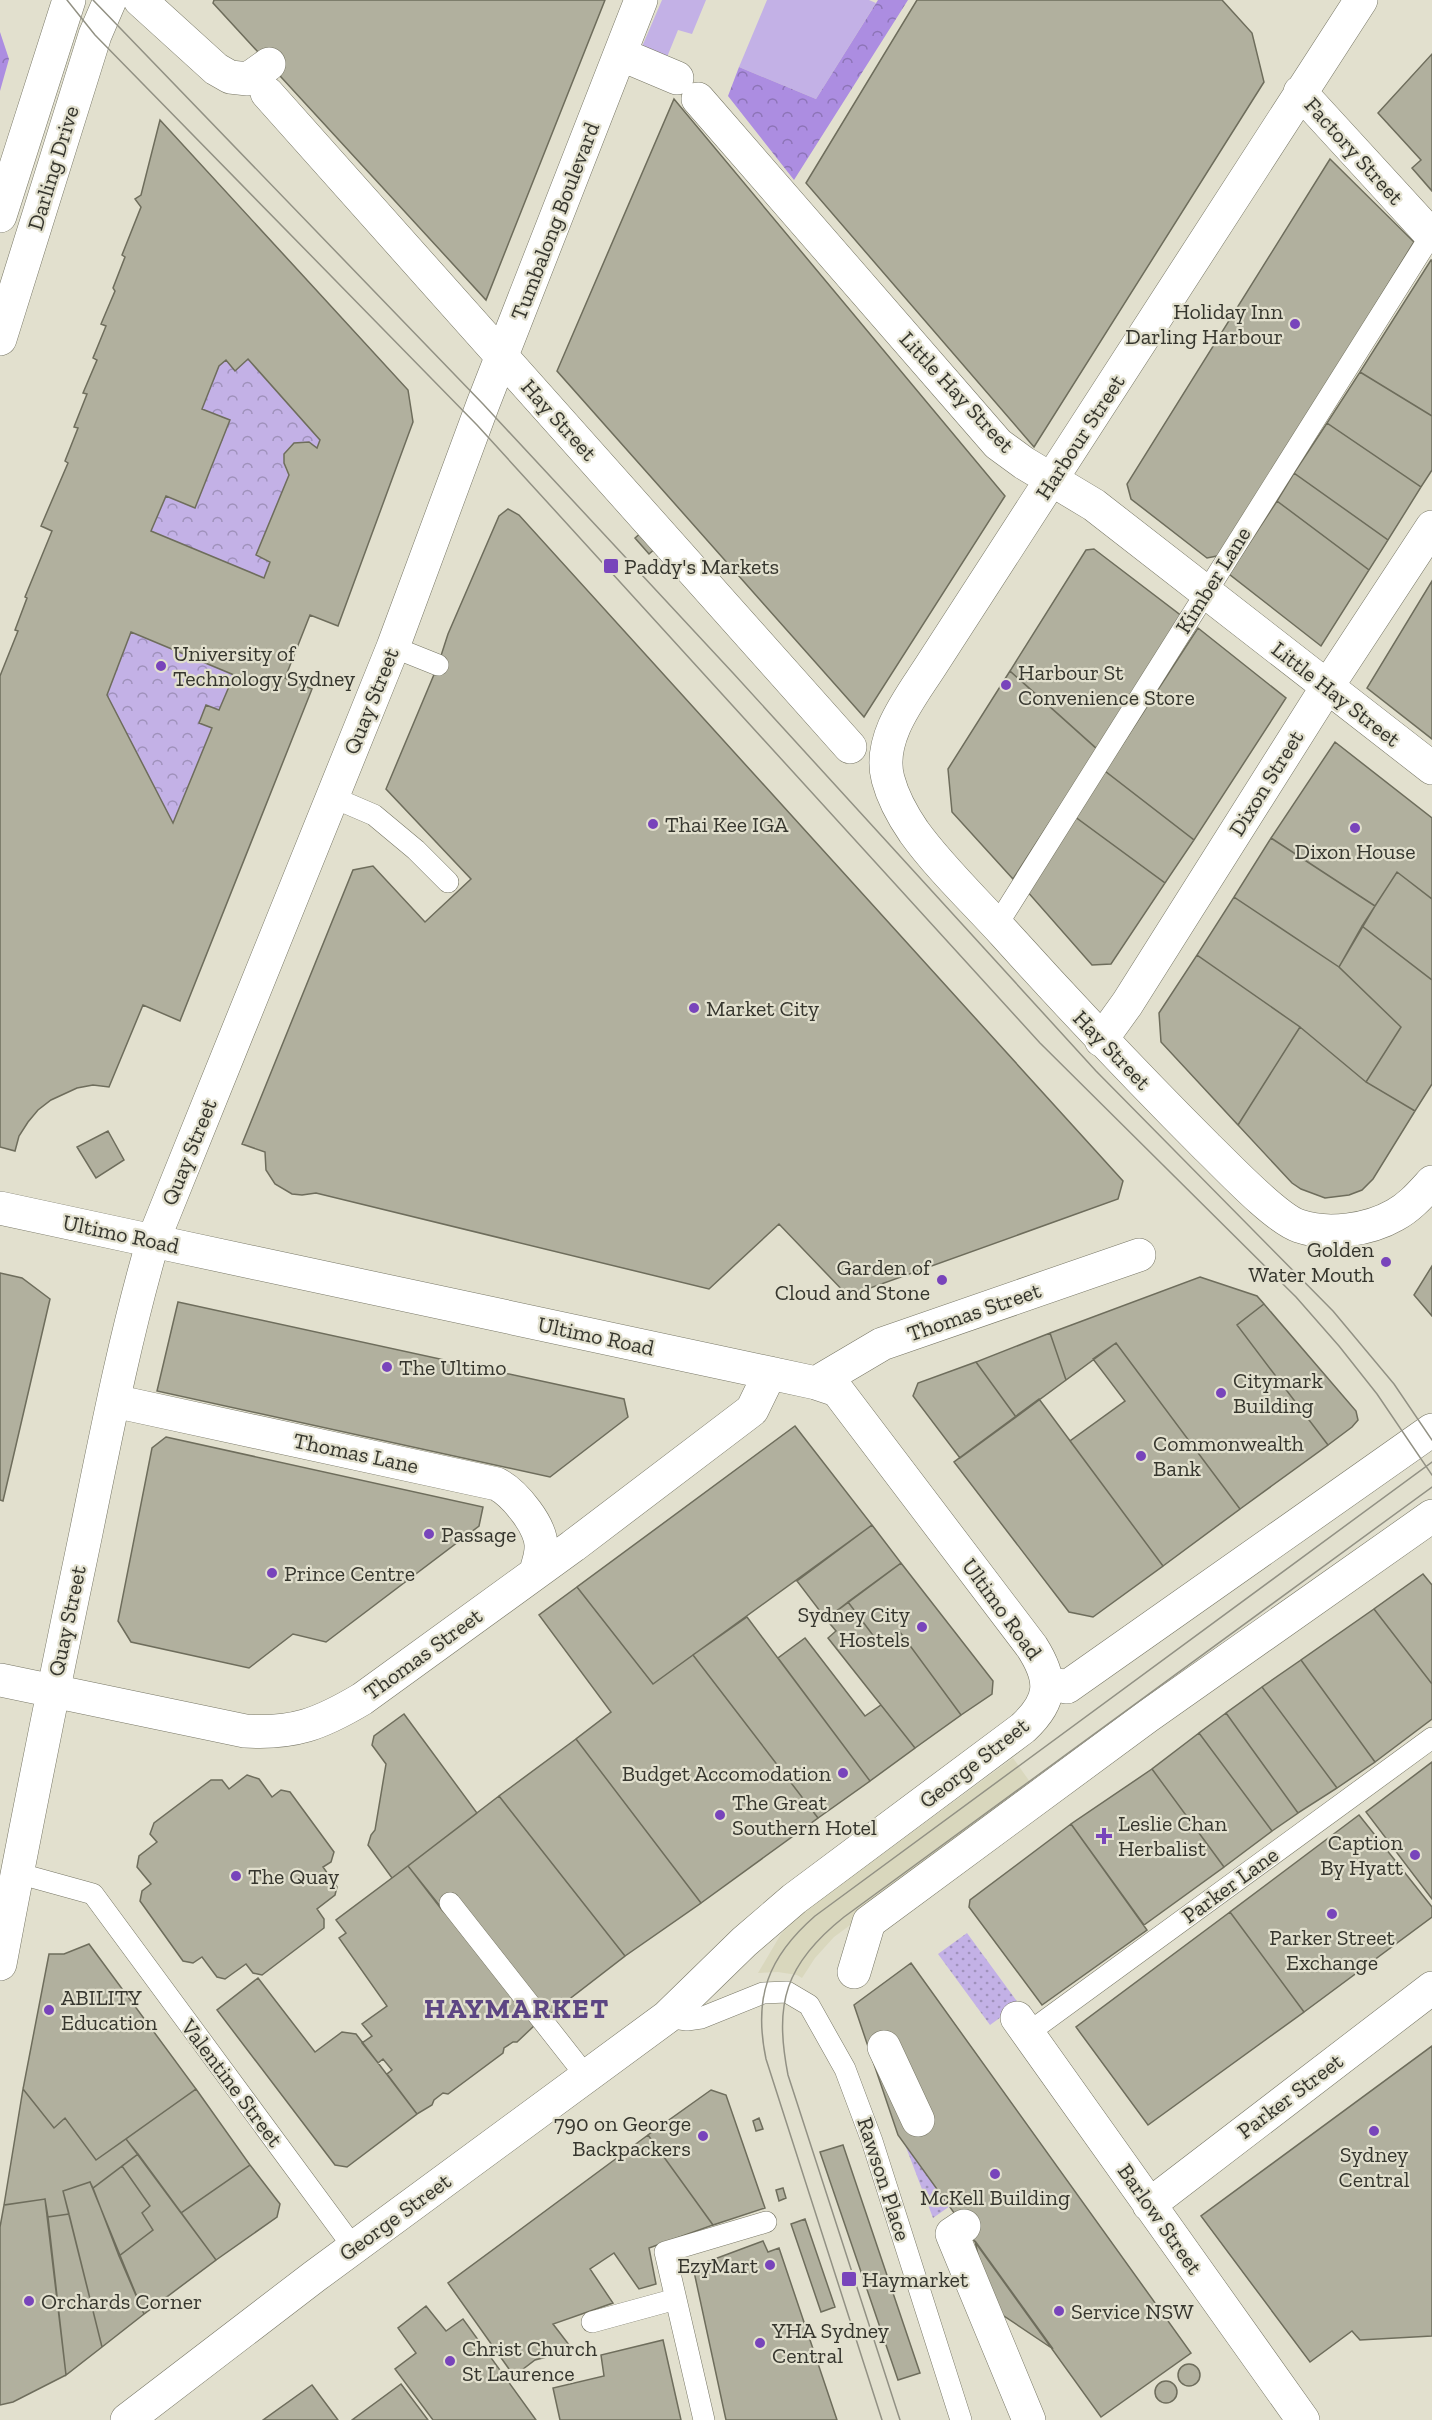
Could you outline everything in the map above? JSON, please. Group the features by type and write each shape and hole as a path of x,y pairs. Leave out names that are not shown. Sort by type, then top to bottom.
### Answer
{"street":[{"name":"Darling Drive","path":"0,216 69,0"},
{"name":"Darling Drive","path":"0,339 95,35 110,0"},
{"name":"Hay Street","path":"140,0 216,69 230,77 268,78 502,356 850,747"},
{"name":"Tumbalong Boulevard","path":"470,443 641,0"},
{"name":"Harbour Street","path":"955,879 904,817 888,778 887,748 896,725 920,683 1361,0"},
{"name":"Little Hay Street","path":"620,54 687,89 998,444 1094,505 1432,768"},
{"name":"Factory Street","path":"1300,92 1432,236"},
{"name":"Quay Street","path":"0,1964 52,1691 114,1401 153,1241 393,647 470,443"},
{"name":"Dixon Street","path":"1101,1040 1127,1004 1327,687 1432,527"},
{"name":"Hay Street","path":"955,879 1101,1040 1225,1165 1278,1214 1296,1226 1324,1231 1351,1229 1395,1215 1409,1206 1432,1182"},
{"name":"Ultimo Road","path":"0,1208 816,1383 841,1393 1032,1647 1045,1668 1048,1683"},
{"name":"Thomas Street","path":"816,1383 882,1344 1140,1256"},
{"name":"Thomas Street","path":"0,1680 245,1731 272,1732 306,1727 336,1715 362,1699 573,1546 752,1410 770,1373"},
{"name":"Thomas Lane","path":"114,1401 497,1484 511,1493 534,1524 540,1537 542,1547 536,1571"},
{"path":"1048,1683 1067,1688 1432,1430"},
{"path":"854,1972 868,1922 1148,1716 1432,1516"},
{"name":"George Street","path":"127,2420 354,2248 667,2017 744,1942 794,1899 1023,1728 1041,1708 1048,1683"},
{"name":"Parker Street","path":"1149,2205 1432,1988"},
{"name":"Barlow Street","path":"1022,2026 1303,2420"},
{"path":"884,2047 918,2121"},
{"path":"964,2226 952,2234 1029,2420"}],"lane":[{"name":"Kimber Lane","path":"997,925 1432,236"},
{"path":"393,647 438,665"},
{"path":"332,797 374,815 416,850 448,882"},
{"name":"Parker Lane","path":"1022,2026 1432,1738"},
{"name":"Valentine Street","path":"17,1873 93,1894 354,2248"},
{"path":"450,1903 586,2076"},
{"name":"Rawson Place","path":"667,2017 687,2020 701,2018 763,1993 787,1992 809,2005 845,2069 872,2141 961,2420"},
{"path":"704,2420 665,2252 766,2222"},
{"path":"592,2322 676,2299"}],"shaded area":[{"path":"1013,1758 1035,1789 834,1937 815,1958 802,1978 778,1972 758,1973 781,1934 797,1917"}],"green space":[{"path":"662,0 706,0 692,34 678,30 663,67 638,56"},
{"path":"767,0 869,0 876,3 816,99 739,67"},
{"path":"878,0 908,0 794,180 728,96 739,67 816,99"},
{"path":"0,32 9,59 0,91"},
{"path":"248,359 320,440 317,448 309,442 294,443 285,454 284,462 289,475 256,555 270,562 264,578 151,531 166,496 195,507 230,420 202,409 219,366 226,360 235,370"},
{"path":"131,632 234,675 219,710 206,705 212,728 173,823 107,695"},
{"path":"967,1933 1019,2004 990,2025 938,1954"},
{"path":"904,2142 950,2206 933,2218"}],"building":[{"path":"214,0 605,0 486,300 213,3"},
{"path":"917,0 1222,0 1252,33 1264,82 1034,447 806,183"},
{"path":"1432,54 1432,191 1412,168 1421,160 1378,113"},
{"path":"674,99 1005,496 864,717 557,371"},
{"name":"University of Technology Sydney","path":"160,120 408,390 413,422 338,626 310,615 285,678 312,689 180,1021 143,1005 109,1087 93,1085 77,1088 51,1100 28,1122 19,1136 15,1151 0,1147 0,676 18,631 15,630 27,598 25,597 52,531 41,526 68,463 65,461 78,428 74,427 87,394 83,393 97,360 93,358 106,326 101,324 115,291 113,288 125,257 122,255 141,207 135,199 141,195","holes":["248,359 320,440 317,448 309,442 294,443 284,454 284,463 289,475 256,555 270,562 264,578 151,531 166,496 195,508 230,420 202,409 219,366 226,360 235,371","131,632 234,675 219,710 206,705 199,723 212,728 173,823 107,695"]},
{"name":"Holiday Inn Darling Harbour","path":"1330,159 1414,242 1222,555 1207,558 1131,499 1127,484"},
{"path":"1432,260 1432,416 1360,372"},
{"path":"1360,372 1432,416 1432,470 1421,487 1327,423"},
{"path":"1327,423 1421,487 1388,540 1294,473"},
{"path":"1294,473 1388,540 1369,570 1277,501"},
{"path":"1277,501 1369,570 1321,646 1229,574"},
{"name":"Paddy's Markets","path":"508,509 519,515 1123,1181 1118,1199 848,1296 779,1224 709,1289 316,1193 292,1194 275,1184 266,1170 265,1152 242,1144 353,870 373,866 425,922 471,879 386,789 438,665 448,634 499,516"},
{"path":"643,531 657,547 649,554 635,538"},
{"path":"1094,549 1183,617 1097,749 1010,671 1086,550"},
{"path":"1432,581 1432,739 1367,688"},
{"path":"1198,628 1286,698 1194,840 1105,771"},
{"path":"1010,671 1097,749 1013,879 952,812 948,769"},
{"name":"Dixon House","path":"1335,742 1432,818 1432,899 1397,872 1375,906 1271,838"},
{"path":"1105,771 1194,840 1165,883 1074,816"},
{"path":"1074,816 1165,883 1111,964 1092,965 1026,890"},
{"path":"1271,838 1375,906 1339,967 1234,897"},
{"path":"1397,872 1432,899 1432,980 1362,926"},
{"path":"1234,897 1339,967 1401,1027 1366,1082 1300,1027 1197,955"},
{"path":"1362,926 1432,980 1432,1084 1415,1111 1366,1082 1401,1027 1339,967"},
{"path":"1197,955 1300,1027 1238,1125 1161,1042 1159,1013"},
{"path":"1300,1027 1366,1082 1415,1111 1373,1179 1362,1190 1349,1195 1325,1198 1301,1189 1292,1183 1238,1125"},
{"path":"108,1131 124,1160 96,1178 77,1147"},
{"path":"1432,1266 1432,1316 1414,1295"},
{"path":"0,1273 22,1278 50,1299 3,1501 0,1500"},
{"name":"Citymark Building","path":"1200,1277 1257,1296 1264,1304 1237,1325 1328,1445 1240,1509 1116,1343 1066,1380 1050,1333"},
{"path":"178,1302 624,1399 628,1417 550,1477 157,1391"},
{"path":"1264,1304 1356,1411 1358,1420 1328,1445 1237,1325"},
{"path":"1050,1333 1066,1380 1016,1417 976,1362"},
{"name":"Commonwealth Bank","path":"1116,1343 1240,1509 1163,1566 1070,1441 1125,1401 1093,1359"},
{"path":"976,1362 1016,1417 960,1458 913,1396 918,1383"},
{"path":"1039,1399 1163,1566 1093,1617 1069,1612 954,1462"},
{"path":"795,1426 872,1525 653,1684 577,1587"},
{"name":"Prince Centre","path":"166,1437 483,1507 479,1526 326,1642 293,1634 249,1668 131,1642 118,1621 152,1448"},
{"path":"872,1525 901,1563 826,1619 797,1581"},
{"path":"901,1563 993,1681 992,1694 961,1715 900,1632 881,1646 848,1602"},
{"path":"1423,1574 1432,1585 1432,1684 1374,1609"},
{"path":"577,1587 653,1684 693,1655 818,1818 701,1903 576,1739 611,1712 539,1615"},
{"path":"848,1602 881,1646 900,1632 961,1715 915,1748 828,1638 836,1631 826,1619"},
{"path":"1374,1609 1432,1684 1432,1719 1375,1762 1301,1660"},
{"path":"747,1617 870,1781 818,1818 693,1655"},
{"path":"805,1638 865,1716 881,1705 915,1748 870,1781 778,1658"},
{"path":"1301,1660 1375,1762 1337,1788 1262,1687"},
{"path":"1262,1687 1337,1788 1298,1813 1226,1713"},
{"path":"1226,1713 1298,1813 1272,1831 1199,1733"},
{"path":"404,1714 477,1813 392,1878 368,1845 375,1830 386,1764 372,1745 374,1736"},
{"path":"1199,1733 1272,1831 1224,1867 1152,1769"},
{"path":"576,1739 701,1903 625,1956 499,1796"},
{"name":"Caption By Hyatt","path":"1432,1762 1432,1899 1366,1812"},
{"path":"1152,1769 1224,1867 1144,1925 1071,1824"},
{"name":"The Quay","path":"247,1775 259,1779 272,1797 281,1790 290,1792 334,1852 331,1862 323,1867 337,1887 335,1895 317,1909 324,1919 324,1928 262,1975 253,1973 246,1964 225,1979 217,1977 202,1957 193,1963 183,1961 140,1901 142,1891 151,1884 137,1867 139,1856 157,1842 150,1834 154,1823 211,1780 222,1780 229,1789"},
{"path":"499,1796 625,1956 550,2014 442,1910 408,1866"},
{"name":"Parker Street Exchange","path":"1359,1815 1432,1907 1432,1917 1304,2012 1230,1912"},
{"path":"1071,1824 1147,1930 1042,2005 969,1907 970,1900"},
{"path":"408,1866 535,2025 517,2042 504,2048 503,2053 448,2094 443,2093 434,2100 432,2105 417,2114 387,2074 392,2070 383,2059 378,2063 362,2043 372,2036 362,2024 387,2006 339,1938 346,1933 336,1920"},
{"path":"1230,1912 1304,2012 1148,2125 1076,2027"},
{"path":"89,1944 196,2089 96,2160 65,2118 54,2128 23,2089 49,1954 64,1954"},
{"name":"McKell Building","path":"911,1963 1191,2353 1101,2417 898,2135 854,2005"},
{"path":"258,1978 315,2052 342,2032 356,2034 417,2114 347,2167 335,2165 217,2010"},
{"name":"Sydney Central","path":"1432,2046 1432,2336 1360,2340 1352,2331 1310,2362 1201,2216"},
{"path":"23,2089 54,2128 65,2118 96,2160 126,2139 138,2154 93,2188 90,2182 63,2191 69,2214 48,2217 45,2199 4,2205"},
{"path":"196,2089 250,2165 181,2213 126,2139"},
{"path":"711,2090 726,2095 765,2208 713,2225 648,2135"},
{"path":"759,2118 763,2129 756,2131 753,2121"},
{"path":"648,2135 713,2225 649,2248 656,2284 639,2289 614,2253 590,2269 613,2303 553,2324 573,2350 535,2360 514,2376 448,2283"},
{"path":"843,2145 920,2373 898,2380 820,2152"},
{"path":"138,2154 216,2260 144,2314 119,2256 153,2230 142,2213 150,2206 122,2166"},
{"path":"250,2165 280,2204 277,2217 216,2260 181,2213"},
{"path":"122,2166 150,2206 142,2213 153,2230 119,2256 93,2188"},
{"path":"90,2182 144,2314 102,2347 63,2191"},
{"path":"783,2188 786,2198 779,2201 776,2190"},
{"name":"Orchards Corner","path":"45,2199 66,2375 13,2402 0,2405 0,2227 4,2205"},
{"path":"69,2214 102,2347 66,2375 48,2217"},
{"path":"805,2219 835,2307 821,2312 791,2224"},
{"name":"YHA Sydney Central","path":"763,2241 768,2252 779,2248 837,2420 726,2420 693,2267"},
{"path":"975,2241 1053,2349 998,2312 983,2279"},
{"name":"Christ Church St Laurence","path":"426,2306 446,2331 463,2319 536,2420 433,2420 395,2369 416,2353 398,2328"},
{"path":"663,2340 681,2420 560,2420 553,2388 604,2376 601,2355"},
{"path":"1189,2364 1199,2371 1200,2375 1193,2385 1189,2386 1179,2379 1178,2375 1185,2365"},
{"path":"1166,2381 1174,2384 1177,2392 1174,2400 1166,2403 1158,2400 1155,2392 1158,2384"},
{"path":"401,2384 428,2420 352,2420"},
{"path":"312,2385 338,2420 263,2420"}],"tram line":[{"path":"67,0 95,35 477,425 1040,1043 1296,1297 1377,1394 1432,1475"},
{"path":"93,0 483,404 733,673 1096,1071 1333,1311 1394,1384 1432,1440"},
{"path":"882,2420 766,2059 762,2037 763,1997 775,1963 799,1931 815,1916 1432,1462"},
{"path":"900,2420 788,2075 784,2049 784,2006 797,1969 808,1951 844,1917 1432,1487"}],"place":[{"name":"Holiday Inn Darling Harbour","path":"1295,324"},
{"name":"Paddy's Markets","path":"611,566"},
{"name":"University of Technology Sydney","path":"161,666"},
{"name":"Harbour St Convenience Store","path":"1006,685"},
{"name":"Thai Kee IGA","path":"653,824"},
{"name":"Dixon House","path":"1355,828"},
{"name":"Market City","path":"694,1008"},
{"name":"Golden Water Mouth","path":"1386,1262"},
{"name":"Garden of Cloud and Stone","path":"942,1280"},
{"name":"The Ultimo","path":"387,1367"},
{"name":"Citymark Building","path":"1221,1393"},
{"name":"Commonwealth Bank","path":"1141,1456"},
{"name":"Passage","path":"429,1534"},
{"name":"Prince Centre","path":"272,1573"},
{"name":"Sydney City Hostels","path":"922,1627"},
{"name":"Budget Accomodation","path":"843,1773"},
{"name":"The Great Southern Hotel","path":"720,1815"},
{"name":"Leslie Chan Herbalist","path":"1104,1836"},
{"name":"Caption By Hyatt","path":"1415,1855"},
{"name":"The Quay","path":"236,1876"},
{"name":"Parker Street Exchange","path":"1332,1914"},
{"name":"ABILITY Education","path":"49,2010"},
{"name":"Sydney Central","path":"1374,2131"},
{"name":"790 on George Backpackers","path":"703,2136"},
{"name":"McKell Building","path":"995,2174"},
{"name":"EzyMart","path":"770,2265"},
{"name":"Haymarket","path":"849,2279"},
{"name":"Orchards Corner","path":"29,2301"},
{"name":"Service NSW","path":"1059,2311"},
{"name":"YHA Sydney Central","path":"760,2343"},
{"name":"Christ Church St Laurence","path":"450,2361"}],"district":[{"name":"HAYMARKET","path":"517,2008"}]}
